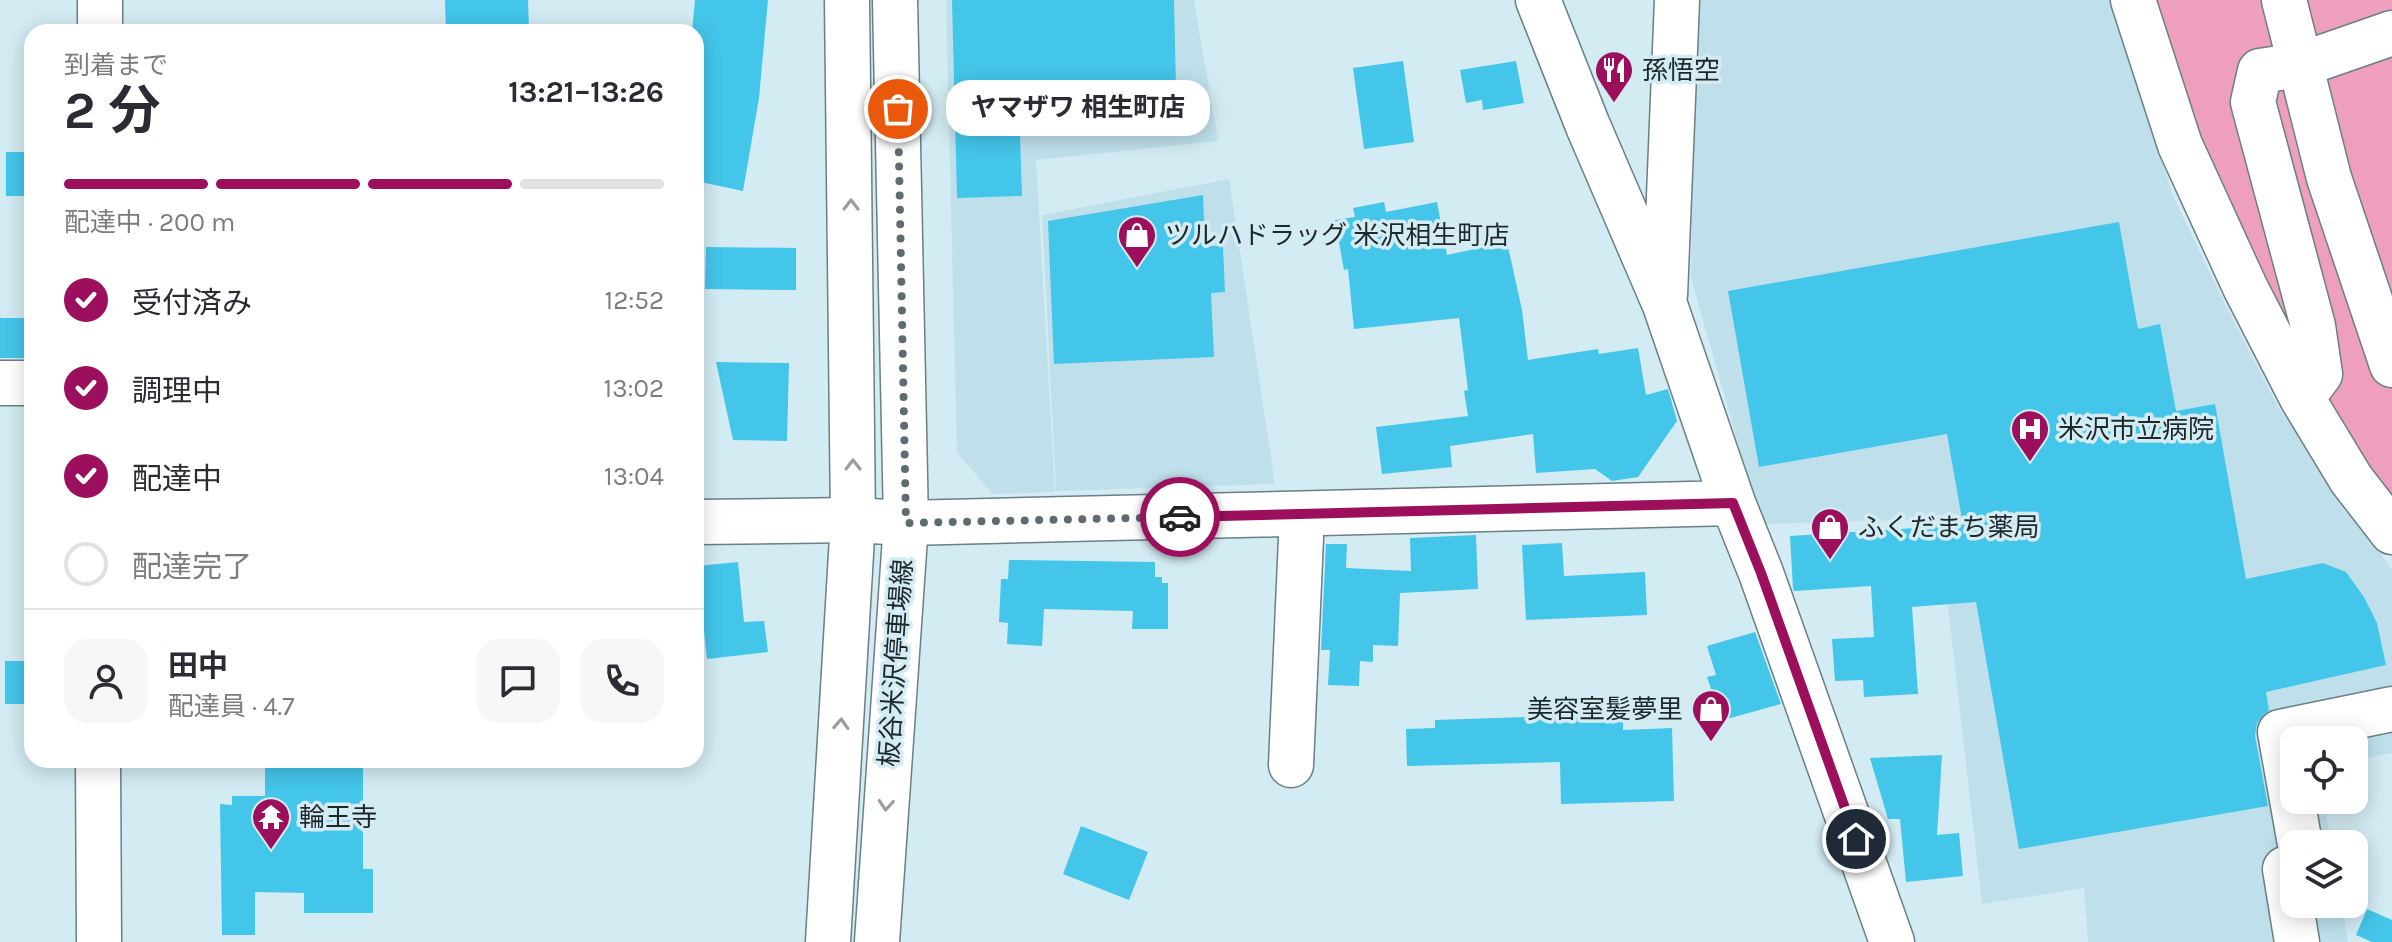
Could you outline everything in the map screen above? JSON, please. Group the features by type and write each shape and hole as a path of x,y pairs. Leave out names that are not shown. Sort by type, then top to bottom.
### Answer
{"street":[{"path":"100,0 100,24"},
{"name":"板谷米沢停車場線","path":"828,942 853,520 847,0"},
{"name":"板谷米沢停車場線","path":"877,942 906,523 895,0"},
{"path":"1538,0 1665,305 1733,503 1761,573 1892,942"},
{"path":"1665,305 1677,0"},
{"path":"2133,0 2180,145 2245,287 2302,398 2351,479 2392,532"},
{"path":"2284,0 2329,178 2392,365"},
{"path":"2302,398 2320,374 2313,326 2253,102 2260,71 2300,65 2392,33"},
{"path":"0,383 24,383"},
{"path":"704,522 853,520 906,523 1733,503"},
{"path":"1291,765 1302,515"},
{"path":"2298,830 2280,732 2392,709"},
{"path":"98,768 99,942"},
{"path":"2293,918 2297,942"}],"shaded area":[{"path":"946,0 1194,0 1218,141 1036,160 1055,492 993,494 957,453"},
{"name":"米沢市立病院","path":"1694,0 2111,0 2173,196 2221,296 2278,407 2392,570 2392,753 2368,757 2368,726 2280,726 2280,814 2326,814 2329,830 2280,830 2280,918 2344,918 2348,942 2088,942 2084,888 1982,904 1938,519 1761,524 1691,278"},
{"path":"2142,0 2392,0 2392,516 2283,341"},
{"name":"ツルハドラッグ 米沢相生町店","path":"1229,179 1275,484 1056,491 1042,215"}],"building":[{"path":"445,0 528,0 529,24 446,24"},
{"path":"695,0 768,0 759,98 743,191 704,183 704,24 693,24"},
{"path":"952,0 1174,0 1177,132 1020,136 1022,196 957,198"},
{"path":"1403,61 1414,142 1364,149 1353,68"},
{"path":"1516,61 1524,103 1483,110 1482,100 1466,103 1460,70"},
{"path":"6,152 24,152 24,196 6,196"},
{"name":"ツルハドラッグ 米沢相生町店","path":"1203,195 1205,246 1223,246 1225,292 1211,293 1214,357 1054,364 1048,221"},
{"path":"1384,202 1386,212 1437,202 1447,255 1507,242 1522,310 1528,360 1598,349 1599,354 1638,348 1646,395 1668,389 1677,421 1638,477 1612,481 1595,469 1536,473 1533,434 1450,446 1452,467 1382,474 1376,427 1468,416 1459,318 1354,329 1348,269 1344,270 1335,220 1355,217 1353,208"},
{"path":"2119,222 2138,329 2160,324 2176,411 2215,404 2246,579 2323,563 2346,572 2377,623 2386,665 2266,692 2269,710 2257,723 2255,736 2268,806 2019,849 1976,602 1912,607 1918,694 1864,697 1863,680 1835,681 1832,639 1874,637 1871,586 1794,591 1793,588 1790,536 1963,525 1947,434 1759,467 1728,291"},
{"path":"706,247 796,248 796,290 705,289"},
{"path":"0,318 24,318 24,358 0,358"},
{"path":"716,362 789,363 787,441 733,440"},
{"path":"1476,535 1478,589 1400,593 1398,646 1373,645 1373,662 1360,661 1359,686 1328,685 1330,650 1321,650 1326,544 1347,544 1346,568 1411,571 1410,538"},
{"path":"1562,543 1564,576 1645,572 1647,615 1526,620 1522,545"},
{"path":"1009,560 1155,562 1155,577 1162,577 1162,583 1168,583 1168,629 1132,629 1133,611 1044,609 1042,646 1007,644 1008,623 999,622 1001,579 1008,579"},
{"path":"738,562 744,622 764,621 768,652 707,659 704,565"},
{"path":"1755,632 1781,704 1709,724 1701,696 1712,692 1707,677 1716,675 1707,646"},
{"path":"5,661 24,661 24,704 5,704"},
{"path":"1623,714 1623,730 1672,728 1674,801 1561,804 1560,762 1407,766 1406,729 1435,728 1435,720"},
{"path":"1942,755 1937,835 1959,833 1963,876 1906,882 1900,819 1888,819 1870,758"},
{"path":"265,768 363,768 363,869 373,869 373,913 304,913 304,893 255,892 255,935 222,935 220,804 232,805 232,796 265,796"},
{"path":"1081,826 1148,852 1129,900 1063,874"},
{"path":"2368,909 2392,920 2392,942 2372,942 2356,935 2363,918 2368,918"}],"way so far":[{"path":"898,109 906,523 1180,517"}],"place":[{"name":"孫悟空","path":"1614,104"},
{"name":"ヤマザワ 相生町店","path":"898,109"},
{"name":"ツルハドラッグ 米沢相生町店","path":"1137,269"},
{"name":"米沢市立病院","path":"2030,463"},
{"name":"ふくだまち薬局","path":"1830,561"},
{"name":"美容室髪夢里","path":"1711,743"},
{"name":"輪王寺","path":"271,851"}],"route":[{"path":"1180,517 1733,503 1856,839"}]}
